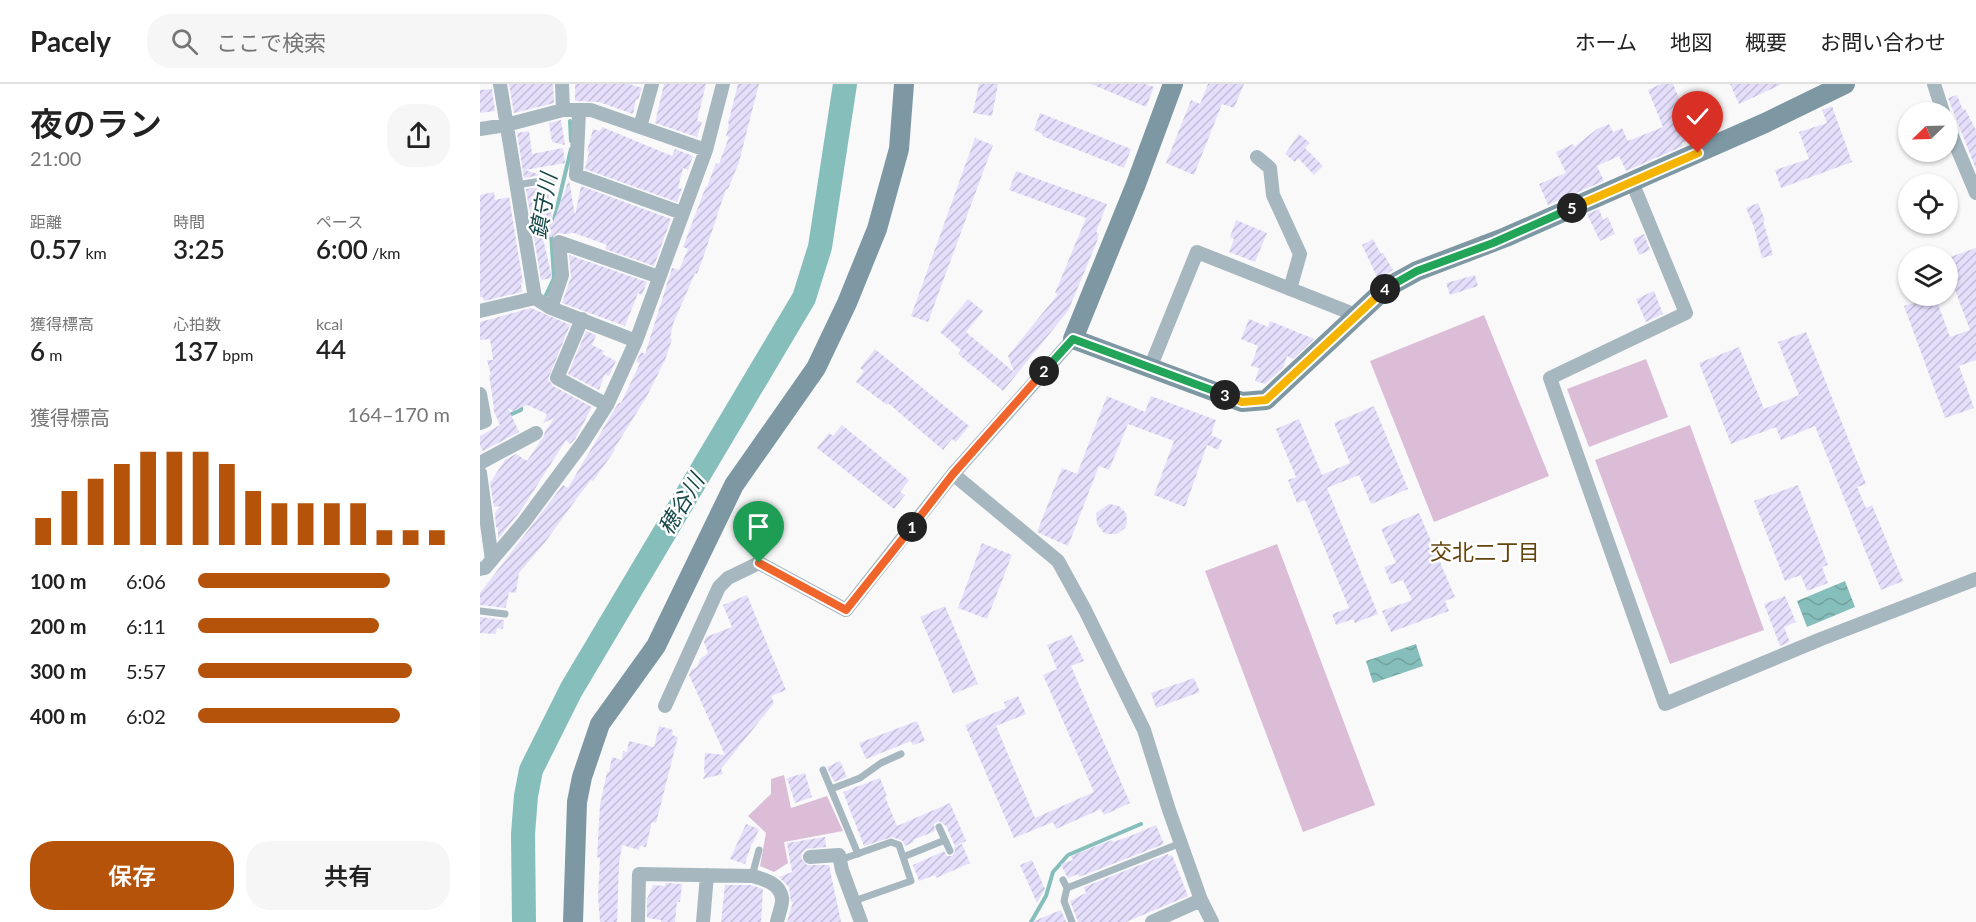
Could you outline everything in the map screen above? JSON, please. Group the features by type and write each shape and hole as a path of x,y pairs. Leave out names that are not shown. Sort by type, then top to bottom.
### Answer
{"street":[{"path":"500,84 535,298"},
{"path":"562,84 563,110"},
{"path":"640,127 652,84"},
{"path":"486,565 524,522 582,444 606,405 636,341 706,150 723,84"},
{"path":"573,922 577,802 582,777 600,723 656,646 734,484 816,368 848,303 877,229 899,149 904,84"},
{"path":"665,706 719,587 729,578 759,563 846,610 953,474 1073,339 1136,184 1173,84"},
{"path":"1073,339 1242,402 1266,400 1386,288 1417,271 1493,243 1765,123 1845,84"},
{"path":"1934,84 1940,102"},
{"path":"480,129 506,125 563,110 579,112 591,110 706,150"},
{"path":"579,112 576,175 682,213"},
{"path":"1958,150 1976,193"},
{"path":"1257,157 1270,168 1273,195 1300,254 1290,289"},
{"path":"1632,182 1686,313 1551,378 1665,704 1821,639 1976,579"},
{"path":"551,308 562,275 559,242 659,277"},
{"path":"1150,368 1197,252 1356,315"},
{"path":"480,311 535,298 551,308 636,341"},
{"path":"582,319 557,378 606,405"},
{"path":"480,394 485,421 480,423"},
{"path":"480,463 536,433"},
{"path":"480,473 486,565"},
{"path":"953,474 1058,561 1085,610 1144,730 1180,843 1201,900 1212,922"},
{"path":"810,857 839,855 861,922"},
{"path":"638,922 639,874 752,876 770,881 782,898 777,922"},
{"path":"703,922 707,875"},
{"path":"1152,922 1201,900"}],"lane":[{"path":"516,185 554,180"},
{"path":"480,611 505,614"},
{"path":"831,789 860,778 881,763 901,754"},
{"path":"823,770 858,854"},
{"path":"939,826 950,851"},
{"path":"903,857 945,840"},
{"path":"840,860 891,842 899,845 912,881 854,901"},
{"path":"1066,888 1180,843"},
{"path":"752,876 759,850"},
{"path":"1063,880 1066,888 1064,901 1072,922"}],"shaded area":[{"path":"1484,315 1549,476 1434,522 1370,361"},
{"path":"1646,359 1668,417 1589,447 1567,389"},
{"path":"1690,425 1764,630 1670,664 1595,460"},
{"path":"1277,544 1375,805 1303,832 1205,571"},
{"path":"784,775 791,808 827,796 843,831 784,842 788,863 774,872 760,866 766,833 748,816 771,794 771,779"}],"water":[{"path":"1845,581 1855,607 1807,627 1797,601"},
{"path":"1416,644 1423,666 1373,683 1366,661"}],"building":[{"path":"509,84 553,84 554,103 514,113"},
{"path":"575,84 629,84 642,88 638,100 636,99 633,114 599,102 575,101"},
{"path":"664,84 706,84 697,121 702,122 697,137 655,123"},
{"path":"738,84 759,84 739,162 728,189 726,189 697,274 695,273 673,324 670,338 672,339 665,360 615,450 519,573 516,593 509,592 506,607 480,605 480,593 563,485 568,488 616,407 621,403 640,363 636,362 641,352 645,354 672,268 679,270 688,249 683,247 706,186 716,163 719,164 729,137 726,136 728,123"},
{"path":"979,84 998,84 992,116 973,113"},
{"path":"1091,84 1145,84 1154,87 1146,107"},
{"path":"1208,84 1244,84 1234,108 1222,104 1194,175 1166,163 1191,100 1200,104"},
{"path":"1661,84 1673,84 1696,138 1626,171 1619,156 1597,166 1604,181 1548,205 1539,184 1566,173 1556,152 1573,144 1574,147 1597,129 1609,124 1613,132 1622,128 1628,141 1663,127 1648,90"},
{"path":"1730,84 1782,84 1739,104"},
{"path":"492,89 495,111 480,113 480,90"},
{"path":"1957,95 1963,110 1965,109 1976,130 1976,169 1958,123 1958,102 1950,102 1948,98"},
{"path":"1832,106 1852,162 1781,188 1775,170 1809,159 1799,132 1827,123 1822,110"},
{"path":"1040,113 1131,149 1124,168 1042,136 1043,134 1034,130"},
{"path":"561,120 565,145 552,142 549,123"},
{"path":"602,127 672,156 675,149 693,156 688,170 683,168 678,188 682,189 677,202 585,169 593,129 600,131"},
{"path":"529,131 532,154 563,148 565,163 525,170 541,175 524,178 517,133"},
{"path":"1299,134 1310,143 1305,148 1323,166 1314,175 1298,158 1295,162 1285,154"},
{"path":"975,138 993,145 928,322 911,316"},
{"path":"1016,171 1107,204 1096,232 1099,234 1096,244 1068,311 1003,391 958,354 961,350 940,332 968,299 983,311 966,332 1014,372 1008,356 1058,294 1055,293 1086,218 1009,190"},
{"path":"569,180 575,215 581,186 671,219 654,266 605,249 607,245 574,233 558,233 552,237 543,238 552,278 541,280 526,189 547,186 553,222"},
{"path":"494,192 495,200 509,197 523,283 521,283 522,292 484,301 483,297 480,297 480,195"},
{"path":"1758,203 1765,220 1763,221 1773,255 1762,258 1754,227 1746,208"},
{"path":"1599,209 1603,220 1608,217 1615,234 1600,241 1587,214"},
{"path":"1236,220 1267,233 1255,262 1229,252 1234,239 1230,237"},
{"path":"1644,234 1650,250 1639,255 1633,239"},
{"path":"1373,239 1393,270 1378,279 1362,245"},
{"path":"1976,248 1976,360 1959,366 1974,408 1945,418 1904,306 1939,306 1950,337 1970,330 1958,298 1958,254"},
{"path":"569,255 647,282 642,295 638,293 625,326 562,303 571,277"},
{"path":"1475,275 1478,286 1450,295 1446,283"},
{"path":"1654,291 1663,314 1646,322 1636,299"},
{"path":"531,308 570,325 548,379 553,386 592,407 575,439 570,444 566,440 522,509 498,539 495,513 500,506 494,507 490,483 505,460 516,454 527,461 554,418 543,423 547,414 527,405 513,411 508,408 519,432 483,451 480,446 480,436 500,425 493,409 489,375 491,375 487,360 493,360 490,339 480,340 480,322"},
{"path":"1249,319 1268,327 1270,321 1314,339 1293,359 1287,356 1283,368 1265,384 1255,381 1259,368 1251,366 1258,346 1241,339"},
{"path":"586,331 596,335 592,345 604,351 602,354 616,361 609,376 605,374 599,390 568,374"},
{"path":"1806,332 1866,484 1857,487 1866,508 1872,505 1903,581 1881,590 1815,426 1781,440 1776,427 1731,444 1699,363 1739,347 1764,409 1799,395 1778,342"},
{"path":"875,349 969,426 956,442 952,439 943,450 888,403 887,405 856,382 864,371 860,368"},
{"path":"1107,396 1145,412 1151,396 1216,420 1211,435 1222,440 1218,450 1207,445 1185,507 1154,495 1174,441 1128,424 1109,470 1099,466 1068,546 1037,532 1062,468 1077,474"},
{"path":"1374,406 1408,489 1371,504 1359,475 1327,488 1378,614 1355,623 1353,619 1336,625 1332,614 1349,608 1305,500 1297,503 1288,480 1296,477 1276,429 1299,419 1322,475 1350,463 1334,423"},
{"path":"842,425 909,480 900,492 905,495 894,509 817,448 829,433 833,436"},
{"path":"1798,485 1828,565 1822,567 1828,583 1807,591 1801,575 1785,581 1754,501"},
{"path":"1109,504 1119,506 1126,513 1125,528 1117,534 1103,532 1097,524 1096,513"},
{"path":"1419,513 1455,597 1445,601 1449,611 1391,632 1382,611 1412,600 1403,580 1391,584 1384,567 1396,563 1381,529"},
{"path":"982,543 1012,555 987,619 958,608"},
{"path":"747,595 786,690 771,696 774,703 721,769 723,774 703,779 706,773 704,773 705,753 725,755 689,675 692,669 697,667 700,659 708,653 704,642 706,637 732,627 723,605"},
{"path":"1785,596 1796,622 1784,627 1790,642 1780,646 1764,604"},
{"path":"945,606 978,684 953,694 920,617"},
{"path":"480,617 504,620 503,629 497,628 496,634 480,633"},
{"path":"1072,635 1084,661 1071,666 1130,803 1104,815 1101,809 1056,829 1053,822 1014,838 965,725 1006,708 1004,702 1018,696 1026,714 996,726 1035,818 1094,792 1043,675 1057,669 1047,645"},
{"path":"1194,678 1200,692 1156,708 1151,693"},
{"path":"917,721 925,741 913,745 911,741 866,759 859,743"},
{"path":"659,726 673,730 672,735 678,737 656,823 652,822 646,847 640,846 639,850 622,845 617,922 600,922 598,897 600,858 597,857 600,805 607,772 609,772 612,757 622,760 623,751 627,752 629,741 654,747"},
{"path":"840,761 847,777 834,782 827,767"},
{"path":"805,773 812,797 795,803 787,778"},
{"path":"880,778 897,826 950,803 966,841 955,846 946,826 939,821 934,824 935,831 905,846 903,841 892,837 864,846 843,792"},
{"path":"746,824 759,829 745,864 730,859"},
{"path":"1156,825 1164,844 1079,877 1078,874 1068,878 1066,875 1061,864 1073,860 1071,856"},
{"path":"825,837 826,847 806,849 801,858 807,865 829,865 841,922 787,922 793,902 791,902 789,887 779,877 792,872 787,843"},
{"path":"962,844 970,863 936,878 935,875 919,881 913,865 944,851 947,856 952,856 955,852 954,847"},
{"path":"1168,854 1172,855 1188,896 1126,922 1078,922 1070,901 1086,893 1084,887"},
{"path":"1032,860 1045,889 1037,903 1020,865"},
{"path":"666,883 682,884 675,922 661,922 661,920 647,918 647,899 653,885 665,886"},
{"path":"725,885 751,885 763,889 761,922 721,922"},
{"path":"1061,910 1066,922 1032,922"}],"waterway":[{"name":"穂谷川","path":"524,922 523,834 531,770 571,690 804,298 820,247 845,84"},
{"name":"鎮守川","path":"570,121 571,141"},
{"name":"鎮守川","path":"554,220 571,149"},
{"name":"鎮守川","path":"546,295 554,278 551,233"},
{"name":"鎮守川","path":"507,416 521,410 521,402"},
{"path":"1031,922 1046,896 1053,872 1068,855 1141,824"}],"district":[{"name":"交北二丁目","path":"1485,552"}],"route":[{"path":"759,563 846,610 953,474 1073,339 1242,402 1266,400 1386,288 1417,271 1493,243 1698,153"}]}
